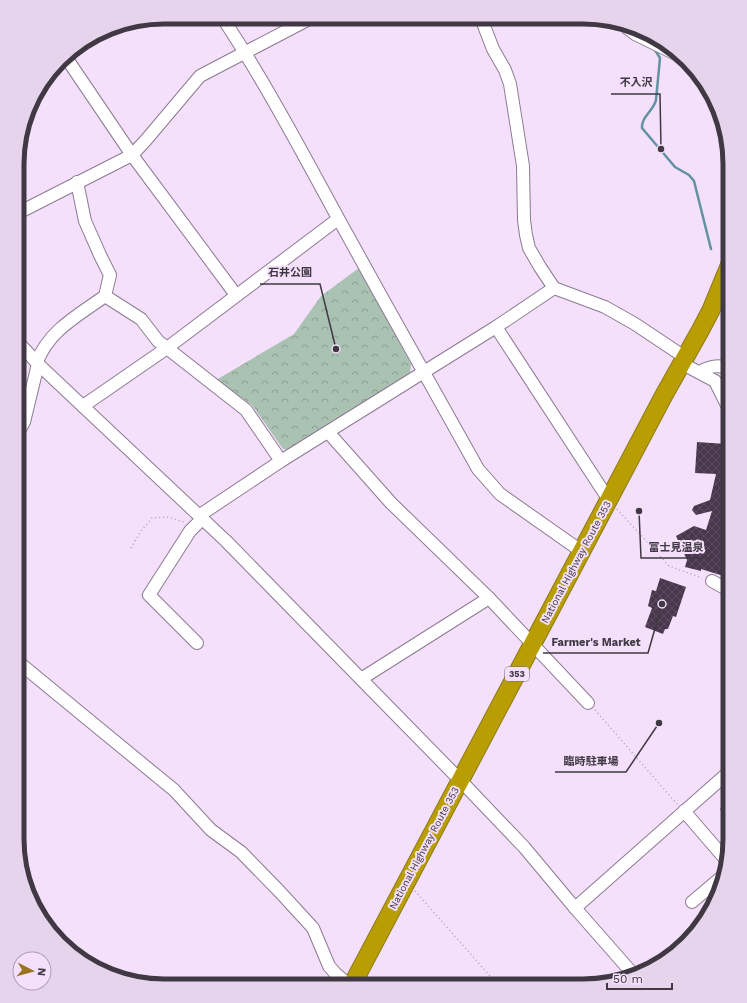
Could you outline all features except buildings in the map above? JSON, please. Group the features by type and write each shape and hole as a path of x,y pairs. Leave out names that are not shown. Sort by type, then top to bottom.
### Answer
{"highway":[{"name":"National Highway Route 353","path":"355,979 608,500 711,310 723,281"}],"street":[{"path":"227,24 245,52 286,122 338,219 478,469 500,494 581,551"},
{"path":"24,210 132,155 200,76 299,24"},
{"path":"483,24 493,49 505,70 510,84 523,166 524,220 529,248 540,267 554,288 605,307 635,324 684,361 715,381 723,397"},
{"path":"637,35 653,43"},
{"path":"69,62 132,155 236,295"},
{"path":"24,411 38,364 37,362 44,347 62,326 105,296 110,276 85,221 77,182"},
{"path":"83,406 167,348 338,219"},
{"path":"197,643 149,595 190,531 200,520 281,461 496,327 554,288"},
{"path":"105,296 141,319 158,341 246,410 281,461"},
{"path":"496,327 608,500"},
{"path":"24,349 38,364 200,520 460,780 524,847 630,970"},
{"path":"700,372 707,368 716,366 723,368"},
{"path":"328,432 391,503 489,598 588,703"},
{"path":"712,581 723,587"},
{"path":"360,679 489,598"},
{"path":"24,667 174,790 211,830 241,852 312,928 329,966 342,979"},
{"path":"575,908 723,777"},
{"path":"684,811 722,855"},
{"path":"692,902 717,881"}],"path":[{"path":"608,500 669,566 712,581"},
{"path":"130,548 152,518 167,517 200,520"},
{"path":"588,703 684,811"},
{"path":"406,882 493,979"}],"green space":[{"path":"359,268 411,364 410,374 290,450 283,449 252,405 216,380 294,334 321,296"}],"waterway":[{"path":"655,50 660,58 656,100 655,104 643,120 642,128 675,167 689,175 694,181 711,249"}],"place":[{"name":"不入沢","path":"661,149"},
{"name":"石井公園","path":"336,349"},
{"name":"富士見温泉","path":"639,511"},
{"name":"Farmer's Market","path":"662,604"},
{"name":"臨時駐車場","path":"659,723"}]}
